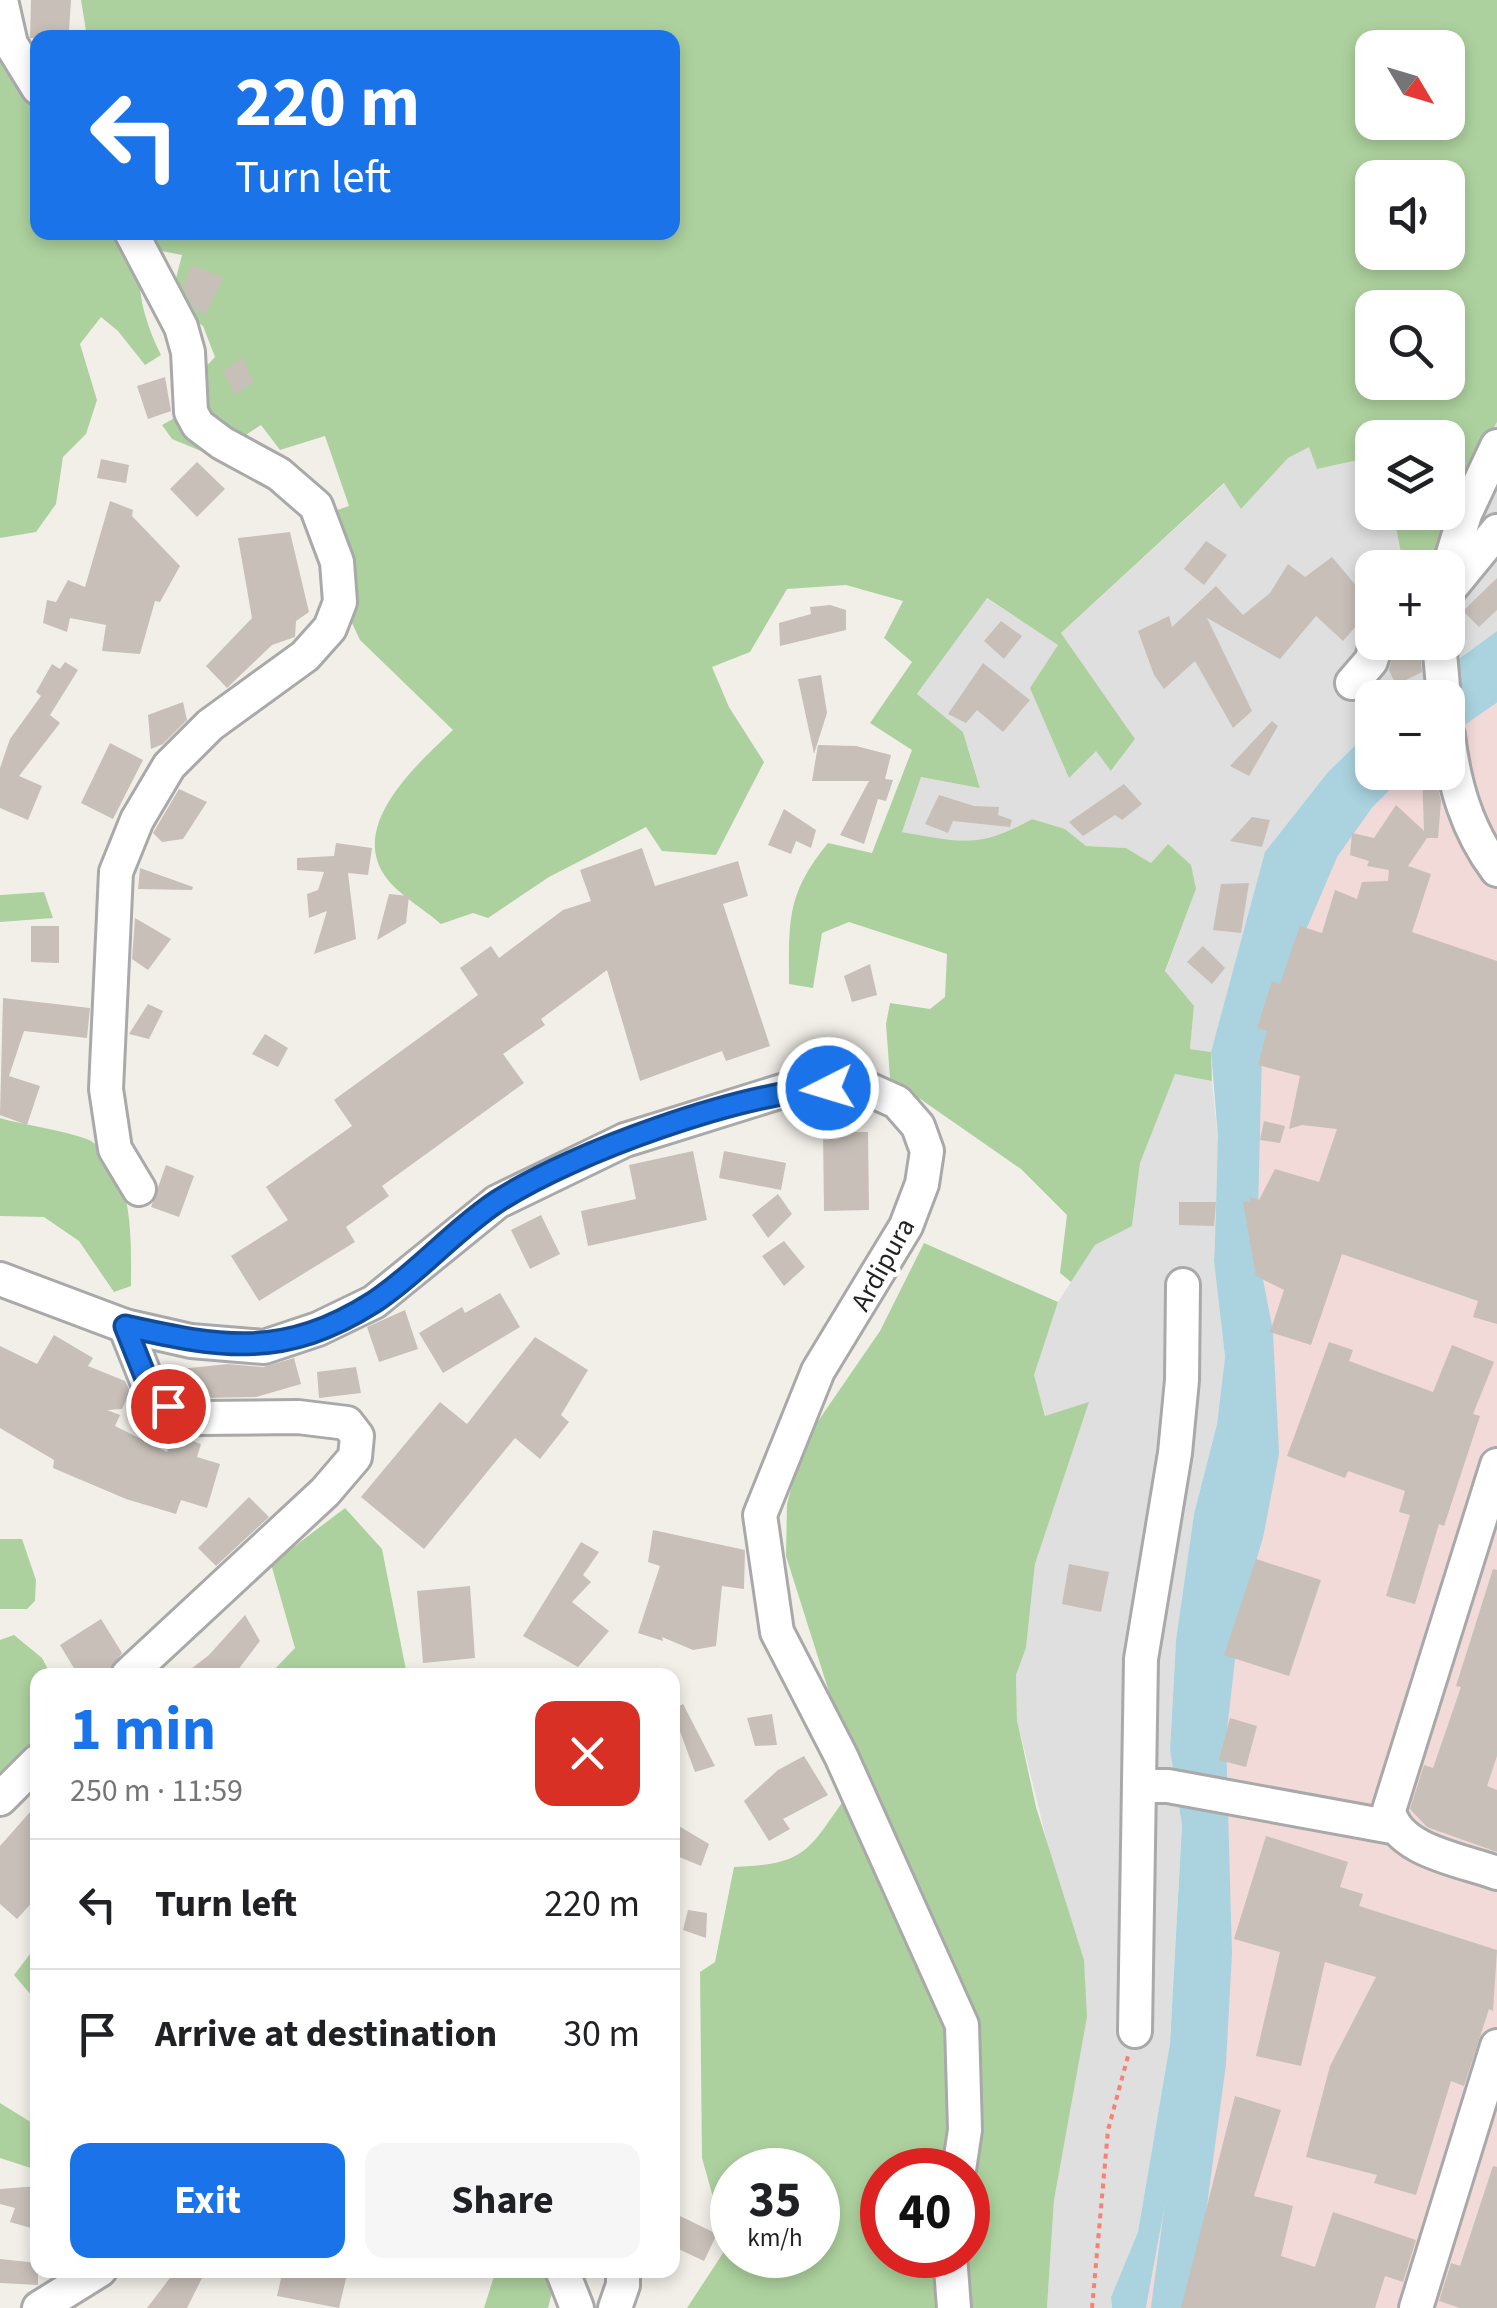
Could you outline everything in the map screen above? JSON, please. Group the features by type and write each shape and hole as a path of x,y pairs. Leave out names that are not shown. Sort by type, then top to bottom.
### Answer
{"street":[{"path":"1,0 11,44 30,75"},
{"path":"136,240 167,294 180,328 188,352 191,412 198,425 279,474 316,506 337,562 340,602 330,628 304,656 210,724 169,766 137,820 116,872 106,1089 115,1149 138,1189"},
{"path":"1454,550 1465,514 1497,446"},
{"path":"1465,570 1497,531"},
{"path":"1352,682 1371,660"},
{"path":"1457,790 1477,843 1497,870"},
{"name":"Ardipura","path":"0,1279 125,1326 191,1341 264,1347 318,1329 374,1302 497,1202 625,1140 782,1091 866,1088 897,1102 918,1126 927,1150 922,1184 906,1226 818,1371 760,1515 777,1632 841,1756 962,2025 966,2078 961,2148"},
{"path":"1135,2031 1153,1786 1141,1659 1176,1453 1183,1285"},
{"path":"125,1326 149,1386 168,1406 199,1418 298,1417 348,1424 357,1436 355,1457 325,1492 136,1668"},
{"path":"1392,1827 1388,1810 1394,1783 1497,1465"},
{"path":"0,1799 30,1769"},
{"path":"1153,1786 1392,1827 1404,1838 1497,1874"},
{"path":"1416,2308 1497,2046"},
{"path":"38,2308 87,2278"},
{"path":"565,2278 576,2308"},
{"path":"615,2308 624,2278"},
{"path":"952,2278 954,2308"}],"path":[{"path":"1092,2308 1108,2130 1135,2031"}],"shaded area":[{"path":"1497,422 1497,631 1465,654 1465,550 1440,550 1445,530 1465,530 1465,475"},
{"path":"1309,446 1317,469 1355,461 1355,530 1398,530 1401,550 1355,550 1355,660 1457,660 1429,680 1355,680 1355,746 1328,772 1266,852 1211,1052 1190,1049 1194,1006 1165,972 1196,889 1167,845 1151,863 1126,848 1086,846 1065,829 1032,819 1010,831 967,844 902,832 921,776 980,787 963,732 917,695 986,598 1059,645 1069,777 1096,750 1112,771 1135,739 1061,633 1225,483 1241,508 1288,458"},
{"path":"1497,664 1497,2308 1146,2308 1210,1960 1200,1705 1209,1623 1249,1410 1232,1265 1230,1124 1244,995 1273,905 1342,801 1355,788 1465,790 1465,688"},
{"path":"1175,1073 1212,1081 1219,1150 1214,1261 1225,1357 1217,1424 1194,1514 1176,1640 1170,1750 1182,1824 1170,2043 1138,2232 1111,2297 1112,2308 1047,2308 1054,2200 1057,1882 1017,1720 1016,1675 1026,1648 1035,1564 1088,1403 1046,1417 1033,1375 1058,1302 1095,1245 1132,1225 1140,1163"}],"green space":[{"path":"81,0 1497,0 1497,422 1465,475 1465,420 1355,420 1355,461 1317,469 1309,447 1288,458 1241,509 1224,483 1061,633 1135,739 1111,771 1096,751 1069,778 1030,688 1058,645 987,598 917,694 963,732 980,788 921,777 902,832 983,839 1032,819 1065,829 1086,846 1126,848 1151,863 1168,844 1191,865 1196,889 1165,971 1194,1006 1190,1049 1211,1052 1212,1081 1175,1074 1140,1163 1132,1226 1095,1245 1071,1282 1060,1273 1067,1215 1021,1169 890,1078 886,1024 890,1003 930,1009 945,997 947,954 849,922 822,933 813,988 789,984 790,925 804,878 828,843 872,853 912,750 870,723 912,662 884,638 903,601 846,585 787,589 750,652 712,667 729,707 764,762 716,855 662,851 646,827 549,877 488,918 473,913 441,924 402,894 383,873 376,853 376,833 383,813 408,775 453,730 360,640 304,521 349,506 325,436 280,450 261,425 213,456 172,439 162,425 200,404 195,378 215,357 203,326 170,301 182,255 142,247 142,302 161,355 145,365 118,331 101,317 80,344 97,400 86,434 63,457 56,504 36,532 0,538 0,60 23,90 30,87 30,240 680,240 680,30 86,30"},
{"path":"1396,530 1445,530 1440,550 1401,550"},
{"path":"44,892 53,918 0,922 0,895"},
{"path":"0,1118 84,1138 105,1153 116,1169 128,1208 131,1286 114,1292 79,1241 44,1217 0,1216"},
{"path":"924,1243 1058,1302 1034,1375 1045,1416 1089,1402 1035,1564 1026,1648 1016,1675 1017,1720 1036,1807 1084,1960 1087,2017 1054,2200 1047,2308 687,2308 710,2273 710,2278 840,2278 840,2148 710,2148 710,2186 702,2158 700,1972 715,1962 734,1867 775,1863 800,1853 820,1834 843,1801 799,1709 829,1692 786,1556 787,1504 803,1443 880,1331"},
{"path":"345,1508 382,1549 406,1668 276,1668 295,1648 271,1564"},
{"path":"0,1539 22,1539 36,1580 35,1601 27,1609 0,1609"},
{"path":"14,1635 42,1658 47,1668 30,1668 30,1758 0,1785 0,1640"},
{"path":"30,1954 30,1994 14,1975"},
{"path":"0,2103 30,2122 30,2168 0,2158"},
{"path":"493,2278 556,2278 548,2308 484,2308"}],"water":[{"path":"1497,631 1497,664 1465,686 1465,680 1430,680 1457,660 1465,660 1465,654"},
{"path":"1355,746 1355,788 1342,801 1273,905 1244,995 1232,1070 1232,1265 1249,1410 1209,1623 1200,1705 1210,1960 1146,2308 1112,2308 1111,2297 1138,2232 1170,2043 1182,1825 1170,1750 1176,1640 1194,1514 1217,1424 1225,1357 1214,1261 1219,1150 1211,1052 1265,852 1328,772"}],"building":[{"path":"31,0 71,0 69,30 30,30"},
{"path":"192,265 223,278 205,315 194,308 183,287"},
{"path":"243,358 253,382 235,395 223,371"},
{"path":"165,377 171,411 148,419 137,386"},
{"path":"101,459 129,465 126,483 97,478"},
{"path":"197,462 225,489 197,517 170,489"},
{"path":"110,501 133,510 132,516 180,566 160,602 155,601 140,654 102,651 106,625 70,618 67,632 43,623 47,600 56,602 68,580 85,587"},
{"path":"290,532 309,612 296,621 295,637 272,645 227,688 206,666 252,618 238,538"},
{"path":"1206,541 1227,555 1204,585 1184,569"},
{"path":"1332,557 1355,584 1355,627 1343,641 1316,616 1280,659 1207,618 1252,711 1233,728 1195,661 1164,689 1154,675 1138,631 1169,616 1172,627 1216,586 1243,615 1270,593 1288,564 1305,577"},
{"path":"1497,578 1497,610 1479,627 1465,609"},
{"path":"830,605 846,610 846,630 780,646 779,623 811,614 810,607"},
{"path":"1001,621 1022,636 1004,659 984,641"},
{"path":"1392,660 1421,660 1422,672 1406,680 1394,680 1389,670"},
{"path":"65,662 78,670 50,715 60,723 19,776 42,786 28,820 0,808 0,768 10,739 41,696 36,692 52,664 60,669"},
{"path":"983,663 1030,700 1003,732 977,710 966,723 948,714"},
{"path":"821,675 827,713 814,754 798,679"},
{"path":"183,702 187,720 163,744 151,749 148,715"},
{"path":"1272,721 1278,726 1249,776 1230,766"},
{"path":"110,743 143,760 113,819 81,803"},
{"path":"818,745 856,746 891,755 885,779 893,780 886,801 878,799 864,844 840,835 869,781 812,781"},
{"path":"1124,784 1142,804 1122,820 1115,815 1083,836 1069,822"},
{"path":"179,789 207,802 183,839 162,842 153,833"},
{"path":"1423,790 1438,790 1438,838 1427,838 1408,866 1431,874 1412,932 1497,961 1497,1324 1473,1317 1478,1301 1342,1254 1311,1345 1270,1332 1284,1290 1256,1276 1243,1202 1249,1202 1250,1197 1259,1200 1275,1169 1319,1182 1337,1129 1302,1125 1289,1129 1300,1076 1258,1065 1267,1031 1257,1028 1272,981 1280,984 1300,926 1322,933 1335,890 1357,899 1362,882 1388,881 1389,870 1367,866 1369,861 1350,855 1352,833 1374,838 1396,805 1424,831"},
{"path":"939,795 974,806 999,807 998,815 1012,820 1010,827 953,821 948,833 925,824"},
{"path":"784,809 816,830 811,848 796,841 791,854 768,845"},
{"path":"1252,817 1270,820 1262,847 1230,841"},
{"path":"336,843 372,848 368,875 348,873 356,939 314,954 327,911 309,918 307,894 318,890 324,872 297,870 297,858 334,856"},
{"path":"642,848 655,886 738,861 748,896 723,904 770,1046 726,1061 722,1051 640,1081 607,970 541,1019 545,1025 503,1054 524,1083 382,1186 389,1196 346,1227 355,1242 259,1301 231,1256 288,1220 266,1187 352,1126 334,1100 478,995 460,968 491,946 499,958 563,910 591,901 580,870"},
{"path":"140,868 193,887 192,890 138,889"},
{"path":"1249,883 1241,933 1213,930 1221,884"},
{"path":"389,894 409,896 406,923 377,940"},
{"path":"135,918 171,939 148,970 132,959"},
{"path":"31,926 59,926 59,963 31,962"},
{"path":"1203,946 1225,968 1212,984 1187,962"},
{"path":"870,964 877,995 852,1002 844,976"},
{"path":"3,998 90,1008 87,1038 24,1031 9,1076 40,1086 27,1125 0,1115"},
{"path":"148,1004 163,1011 149,1039 129,1034"},
{"path":"265,1034 288,1048 278,1067 252,1054"},
{"path":"1264,1121 1285,1126 1280,1143 1260,1140"},
{"path":"823,1132 868,1132 869,1210 824,1211"},
{"path":"693,1151 707,1220 588,1246 581,1211 636,1199 629,1165"},
{"path":"724,1151 786,1163 781,1190 719,1178"},
{"path":"166,1165 194,1176 179,1217 151,1207"},
{"path":"778,1194 792,1214 768,1238 752,1215"},
{"path":"1179,1202 1216,1202 1214,1226 1179,1225"},
{"path":"541,1215 560,1254 530,1269 511,1230"},
{"path":"784,1241 805,1267 784,1286 762,1256"},
{"path":"500,1293 520,1327 443,1373 419,1333 462,1307 465,1313"},
{"path":"405,1310 418,1349 379,1362 367,1327"},
{"path":"54,1335 93,1358 88,1366 125,1381 130,1391 122,1409 107,1410 120,1415 115,1426 167,1452 173,1434 201,1444 197,1457 220,1464 207,1508 181,1500 176,1514 126,1499 53,1468 54,1460 0,1428 0,1346 37,1364"},
{"path":"535,1337 588,1370 561,1415 569,1422 540,1459 515,1438 424,1549 361,1497 440,1402 467,1424"},
{"path":"1329,1342 1353,1350 1349,1361 1433,1392 1452,1345 1494,1362 1473,1414 1480,1416 1444,1526 1439,1524 1415,1604 1386,1596 1410,1515 1399,1512 1405,1491 1348,1471 1345,1478 1287,1456"},
{"path":"294,1358 301,1384 256,1397 203,1398 183,1390 180,1369 228,1364 263,1367"},
{"path":"356,1367 361,1393 319,1398 317,1372"},
{"path":"249,1497 269,1517 216,1566 198,1548"},
{"path":"653,1530 745,1550 744,1589 722,1586 716,1646 693,1650 662,1637 663,1641 638,1633 660,1566 648,1562"},
{"path":"581,1542 599,1552 583,1575 591,1582 572,1602 609,1631 578,1667 523,1636"},
{"path":"1256,1559 1321,1580 1289,1676 1224,1655"},
{"path":"1069,1564 1109,1572 1101,1612 1062,1604"},
{"path":"1493,1569 1497,1570 1497,1756 1487,1786 1497,1790 1497,1852 1427,1827 1410,1809 1424,1765 1433,1768 1461,1687 1456,1686"},
{"path":"470,1586 475,1658 423,1663 417,1591"},
{"path":"245,1615 260,1641 239,1668 192,1668"},
{"path":"101,1619 122,1653 112,1668 74,1668 60,1645"},
{"path":"683,1704 715,1766 695,1772 680,1732"},
{"path":"772,1714 777,1745 755,1746 747,1718"},
{"path":"1230,1718 1257,1726 1246,1767 1219,1760"},
{"path":"804,1756 828,1795 783,1819 790,1829 769,1841 744,1801 778,1770"},
{"path":"30,1812 30,1905 17,1919 0,1904 0,1846"},
{"path":"680,1827 709,1844 701,1866 680,1857"},
{"path":"1266,1836 1348,1862 1340,1887 1363,1894 1359,1906 1497,1950 1493,2011 1489,2009 1464,2086 1451,2081 1416,2195 1374,2183 1377,2175 1306,2157 1330,2066 1376,1977 1325,1962 1301,2066 1256,2056 1280,1952 1234,1939"},
{"path":"688,1910 707,1913 706,1938 683,1930"},
{"path":"1235,2096 1281,2110 1254,2196 1293,2206 1281,2256 1315,2267 1333,2212 1416,2240 1403,2282 1385,2276 1375,2308 1181,2308"},
{"path":"1493,2166 1497,2167 1497,2308 1460,2308 1439,2301 1451,2263 1460,2266"},
{"path":"30,2187 30,2228 10,2222 15,2208 0,2204 0,2189"},
{"path":"680,2216 710,2231 710,2249 704,2261 680,2250"},
{"path":"0,2259 30,2262 30,2278 38,2278 38,2285 0,2283"},
{"path":"170,2278 202,2278 187,2308 147,2308"},
{"path":"281,2278 346,2278 339,2308 277,2296"}],"waterway":[{"path":"1465,699 1497,677"},
{"path":"1172,2308 1205,2063 1211,1953 1205,1738 1219,1614 1243,1531 1258,1452 1252,1333 1236,1251 1241,1051 1275,949 1319,846 1360,790"}],"route":[{"path":"168,1406 149,1386 125,1326 191,1341 264,1347 318,1329 374,1302 497,1202 559,1168 625,1140 782,1091 828,1088"}]}
